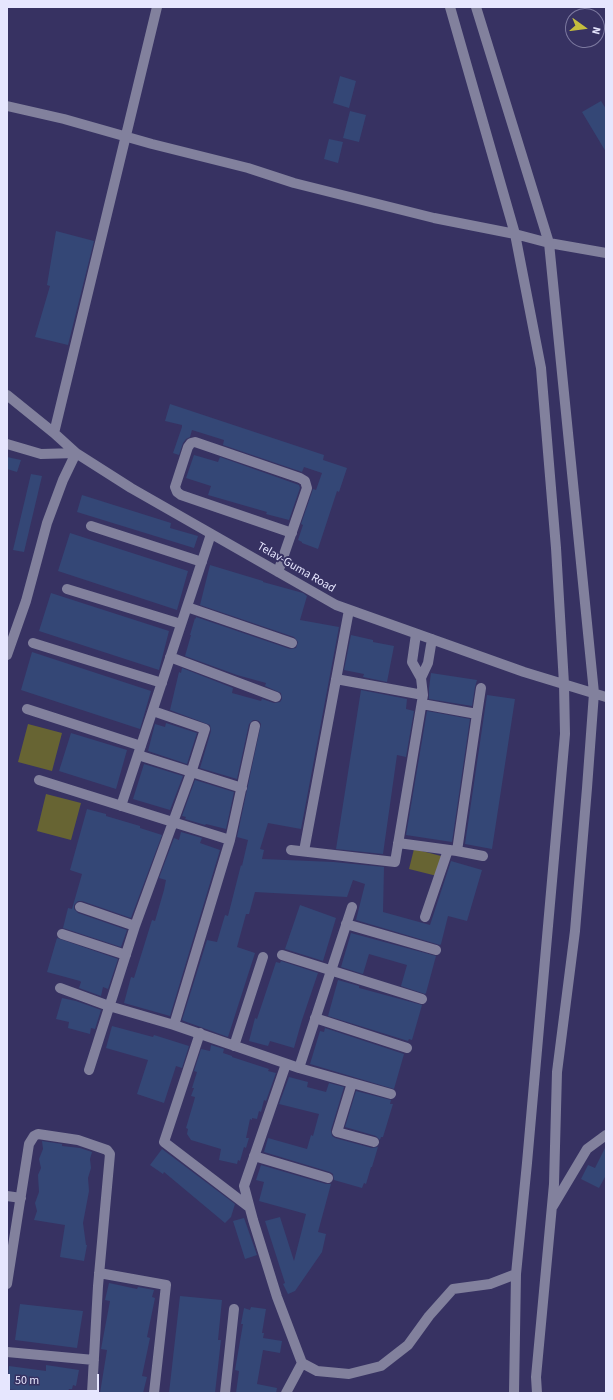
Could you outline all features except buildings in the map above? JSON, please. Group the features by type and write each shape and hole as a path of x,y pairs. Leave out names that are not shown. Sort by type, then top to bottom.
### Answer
{"street":[{"path":"54,433 157,7"},
{"path":"450,7 515,234 541,368 556,548 564,684 565,734 528,1163 516,1274 514,1393"},
{"path":"476,7 549,243 594,693 575,931 557,1072 552,1209 536,1377 537,1393"},
{"path":"7,106 64,119 125,137 248,168 294,183 434,218 515,234 549,243 606,253"},
{"name":"Telav-Guma Road","path":"7,395 76,453 131,488 336,605 524,672 606,697"},
{"path":"278,572 292,533 307,488 305,481 195,442 190,444 175,486 177,492 181,495 292,533"},
{"path":"7,444 41,454 76,453 63,480 47,523 26,601 7,655"},
{"path":"91,526 202,562"},
{"path":"121,806 211,534"},
{"path":"67,589 181,624"},
{"path":"187,607 292,643"},
{"path":"304,851 349,610"},
{"path":"291,850 395,862 422,700 421,678 412,662 416,634"},
{"path":"421,678 428,663 432,639"},
{"path":"33,642 162,683"},
{"path":"170,657 276,697"},
{"path":"336,679 478,714"},
{"path":"425,917 453,851 478,714 481,688"},
{"path":"27,709 140,751 191,773 242,788"},
{"path":"89,1070 135,926 191,773 205,729 153,711"},
{"path":"174,1024 230,840 255,726"},
{"path":"39,780 230,840"},
{"path":"398,843 483,856"},
{"path":"80,907 135,926"},
{"path":"299,1068 352,907"},
{"path":"346,924 436,950"},
{"path":"62,934 126,956"},
{"path":"282,955 422,999"},
{"path":"234,1046 264,957"},
{"path":"60,988 109,1006 174,1024 286,1064 391,1094"},
{"path":"315,1018 407,1048"},
{"path":"200,1033 164,1142 249,1207"},
{"path":"286,1064 244,1186 249,1207 277,1296 302,1363 317,1371 349,1374 381,1366 408,1345 429,1316 453,1289 490,1284 516,1274"},
{"path":"352,1083 337,1132 374,1142"},
{"path":"7,1284 29,1144 34,1136 38,1134 78,1140 107,1150 110,1154 99,1273 92,1393"},
{"path":"552,1209 587,1149 606,1135"},
{"path":"254,1156 328,1178"},
{"path":"7,1196 21,1198"},
{"path":"99,1273 166,1285 154,1393"},
{"path":"225,1393 234,1309"},
{"path":"7,1352 94,1360"},
{"path":"286,1393 302,1363"}],"shaded area":[{"path":"28,724 62,733 52,771 18,762"},
{"path":"46,794 81,803 71,840 37,831"},
{"path":"414,849 441,856 437,876 409,869"}]}
